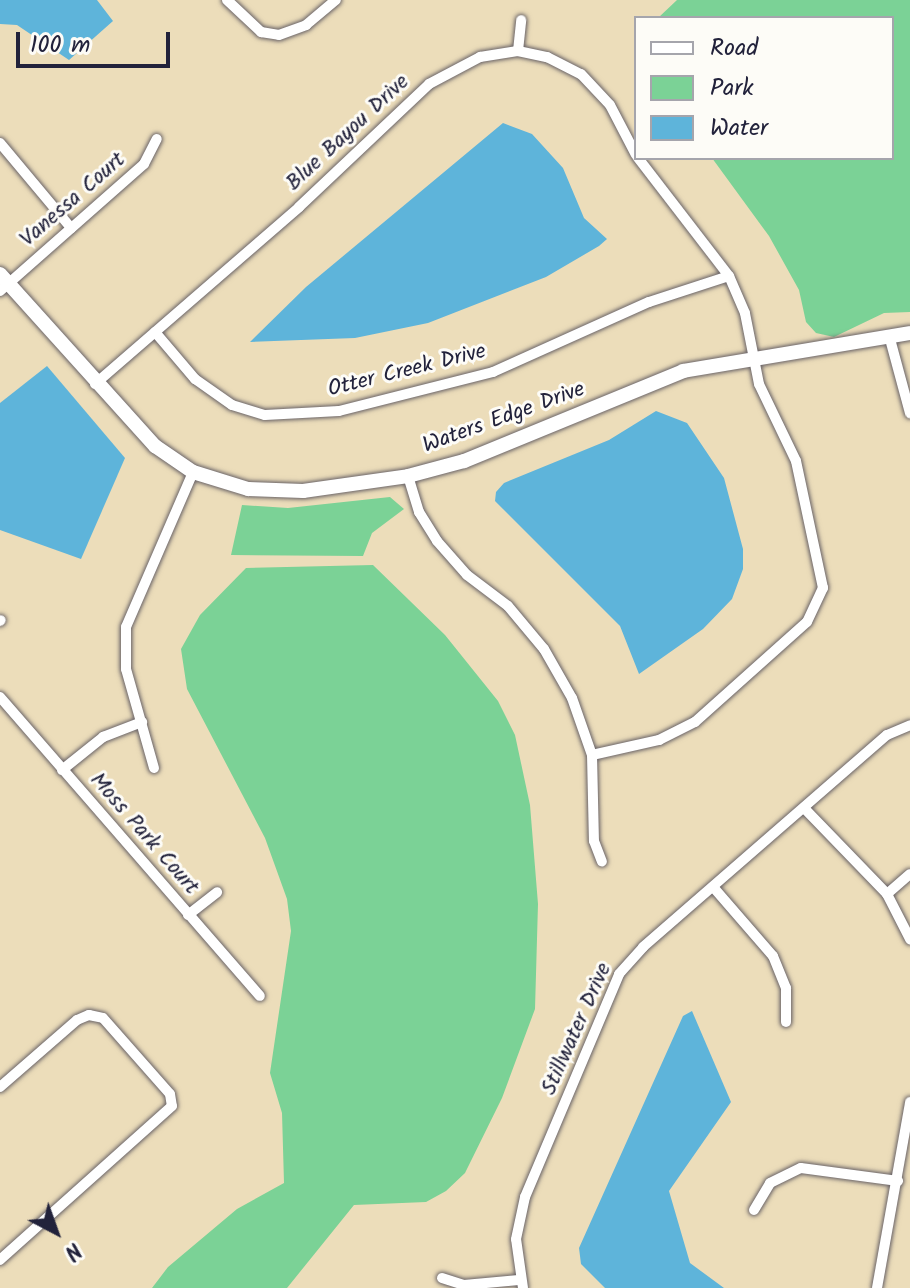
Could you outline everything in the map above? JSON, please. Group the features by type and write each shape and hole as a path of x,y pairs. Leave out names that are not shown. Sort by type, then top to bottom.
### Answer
{"street":[{"path":"227,0 261,32 279,35 306,25 336,0"},
{"path":"518,51 521,20"},
{"name":"Blue Bayou Drive","path":"95,384 429,84 480,57 518,51 547,57 581,74 610,105 634,150"},
{"name":"Vanessa Court","path":"3,283 144,164 157,139"},
{"path":"0,143 71,228"},
{"name":"Blue Bayou Drive","path":"592,755 659,740 695,722 807,622 823,588 796,461 759,384 745,313 729,276 640,160"},
{"name":"Otter Creek Drive","path":"155,332 195,379 232,405 265,415 339,411 493,372 649,302 729,276"},
{"name":"Waters Edge Drive","path":"3,283 155,446 193,472 248,489 303,491 408,476 464,461 683,371 752,356 890,339 910,333"},
{"path":"890,339 910,413"},
{"path":"154,768 126,669 126,627 193,472"},
{"path":"408,476 419,512 437,541 467,575 508,606 544,649 572,698 592,755 594,841 602,862"},
{"name":"Moss Park Court","path":"0,697 260,996"},
{"path":"62,770 103,737 142,722"},
{"name":"Stillwater Drive","path":"521,1284 516,1239 525,1197 619,974 643,947 887,735 910,725"},
{"path":"804,808 887,894 910,939"},
{"path":"887,894 910,874"},
{"path":"714,888 773,956 786,988 786,1022"},
{"path":"188,915 217,892"},
{"path":"0,1087 89,1015 103,1018 170,1094 172,1106 0,1260"},
{"path":"877,1288 910,1102"},
{"path":"754,1210 770,1183 801,1168 898,1181"},
{"path":"442,1278 464,1285 521,1284"}],"green space":[{"path":"677,0 910,0 910,312 884,313 834,337 816,333 806,322 799,290 769,236 713,160 894,160 894,16 660,16"},
{"path":"390,497 404,509 372,533 363,556 231,555 242,505 288,508"},
{"path":"373,565 445,635 498,701 515,735 530,805 538,904 535,1009 502,1098 465,1173 446,1191 426,1202 354,1205 287,1288 152,1288 168,1267 237,1209 284,1183 282,1113 270,1073 291,931 287,899 265,838 187,689 181,649 200,615 246,568"}],"water":[{"path":"0,0 97,0 113,21 69,60 17,25 0,24"},
{"path":"503,123 532,134 563,168 584,218 607,239 599,246 546,277 428,323 355,338 250,342 306,287"},
{"path":"47,366 125,458 81,559 0,530 0,403"},
{"path":"656,411 687,423 724,478 743,549 743,569 732,599 703,629 639,674 620,626 495,501 496,492 504,483 609,440"},
{"path":"692,1011 731,1102 669,1191 690,1263 724,1288 605,1288 581,1264 579,1248 683,1016"}]}
